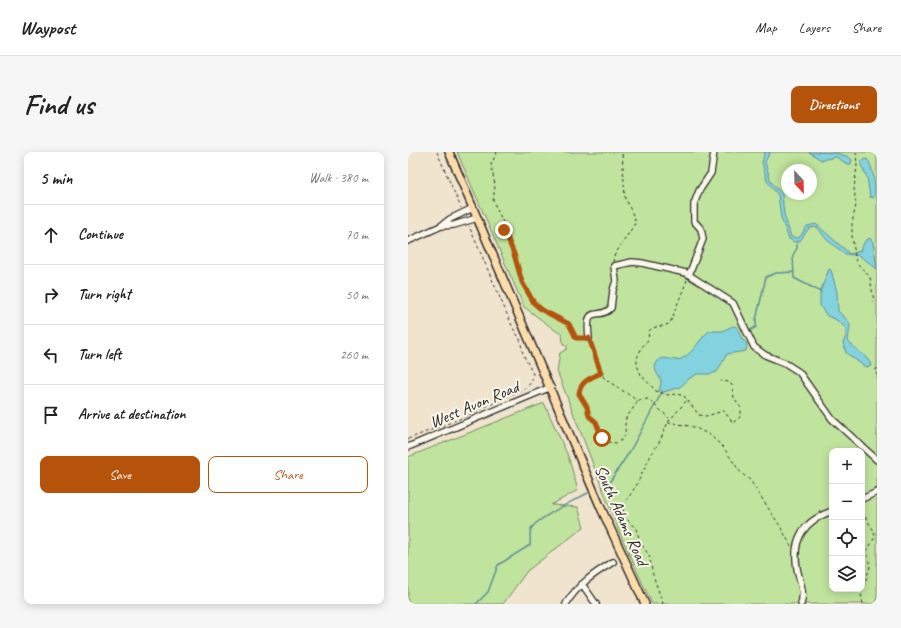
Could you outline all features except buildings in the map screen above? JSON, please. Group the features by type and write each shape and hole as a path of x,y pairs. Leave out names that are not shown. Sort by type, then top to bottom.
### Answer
{"main road":[{"name":"South Adams Road","path":"449,152 551,387 601,508 645,604"}],"street":[{"path":"689,275 703,239 701,229 694,221 694,204 699,191 711,173 714,152"},
{"path":"408,241 441,226 463,212 473,208"},
{"path":"441,226 467,222 477,218"},
{"path":"589,338 588,321 590,317 594,313 606,312 612,308 612,294 616,281 614,266 632,262 642,263 689,275 733,303 754,346 765,355 785,363 799,372 832,419 877,460"},
{"name":"West Avon Road","path":"408,447 551,387"},
{"path":"865,498 877,492"},
{"path":"801,604 802,590 795,552 797,542 807,525 829,512"},
{"path":"566,604 582,584 614,562"},
{"path":"582,584 596,604"}],"path":[{"path":"437,152 463,212"},
{"path":"497,152 491,165 494,182 493,201 502,220 522,282 539,308 566,322 576,338 589,338 601,373 611,385 638,401"},
{"path":"614,266 614,256 636,222 624,197 622,152"},
{"path":"856,152 857,166 854,188 856,205 852,226 855,258 857,264 866,272 871,280 874,302"},
{"path":"408,439 462,418 527,387 532,381 533,374 523,354 520,340 467,222"},
{"path":"689,275 670,323 664,327 651,329 648,334 648,340 642,347 637,365 641,375 656,391 665,395 682,395 688,400 699,415 706,416 724,411 733,423 740,416 741,408 734,398 732,385 729,382 721,381"},
{"path":"877,368 875,371 877,375"},
{"path":"601,373 587,379 580,389 579,394 587,407 589,416 596,422 604,440 613,443 623,438 626,434 627,417 634,409 638,401 645,398 658,407 669,419"},
{"path":"663,604 653,575 648,553 641,544 636,529 623,513 626,501 636,486 652,452 660,441 669,419 688,400"},
{"path":"668,422 694,427 710,435 723,447 741,473 750,480 795,552"},
{"path":"863,604 861,594 870,567 867,551 875,540 875,535 865,517"}],"green space":[{"path":"457,152 877,152 877,604 652,604 620,534 557,371 560,353 567,349 567,345 563,344 562,333 559,333 524,307"},
{"path":"544,403 568,456 578,490 551,505 578,507 584,527 527,571 503,604 408,604 408,457"}],"water":[{"path":"765,152 770,152 765,162 771,182 781,193 784,214 791,237 799,238 807,226 816,224 850,254 860,251 865,241 870,238 873,242 877,269 860,256 845,254 827,240 817,227 809,228 800,241 794,242 789,239 781,218 778,195 767,181 762,162"},
{"path":"809,152 827,152 845,155 852,160 851,164 847,164 836,157 821,160"},
{"path":"867,159 874,178 874,198 870,197 867,177 861,165 861,161"},
{"path":"829,269 831,270 837,292 838,311 849,322 850,326 848,341 868,359 871,366 865,367 846,353 843,343 846,336 846,328 835,319 827,316 820,306 820,292"},
{"path":"733,326 737,327 742,339 747,344 746,351 727,354 717,372 711,374 697,374 680,387 664,392 659,390 661,381 655,369 658,361 664,358 674,360 681,359 690,353 709,331 722,331"}],"waterway":[{"path":"797,242 797,248 793,255 794,278 821,292"},
{"path":"749,331 756,327 756,320 766,277 776,273 794,272"},
{"path":"605,485 609,483 630,451 662,392"},
{"path":"476,604 488,592 498,565 530,545 530,531 534,525 566,504 588,493"}],"route":[{"path":"504,230 514,254 516,267 522,282 536,306 569,324 573,335 576,338 589,338 600,365 601,373 584,381 579,394 586,404 589,416 596,422 602,438"}]}
